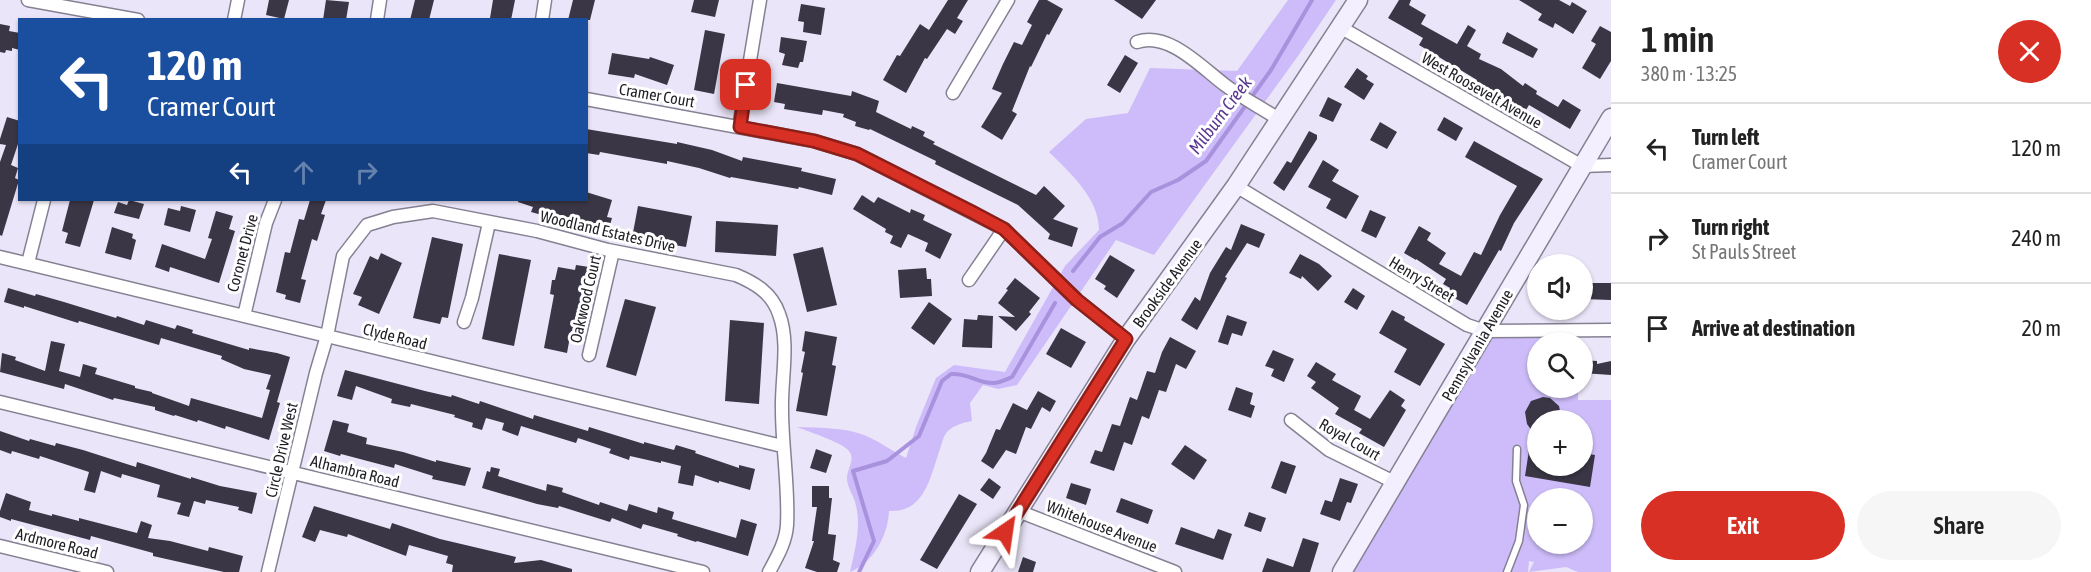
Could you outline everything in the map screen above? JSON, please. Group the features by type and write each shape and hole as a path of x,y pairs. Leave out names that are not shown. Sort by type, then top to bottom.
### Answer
{"main road":[{"name":"Brookside Avenue","path":"980,572 1126,339 1236,186 1358,0"},
{"name":"Pennsylvania Avenue","path":"1342,572 1611,118"}],"street":[{"path":"28,0 127,18"},
{"path":"234,18 238,0"},
{"path":"377,18 380,0"},
{"path":"542,18 545,0"},
{"path":"740,127 760,0"},
{"path":"953,93 1008,0"},
{"name":"West Roosevelt Avenue","path":"1340,27 1582,166"},
{"path":"1137,42 1156,40 1179,49 1241,95 1280,120"},
{"name":"Cramer Court","path":"588,99 814,141 857,154 1004,229 1077,300 1126,339"},
{"path":"1582,166 1611,165"},
{"name":"Henry Street","path":"1236,186 1467,325 1485,331 1611,330"},
{"path":"28,264 44,201"},
{"name":"Coronet Drive","path":"244,316 266,223 275,201"},
{"name":"Woodland Estates Drive","path":"327,336 343,256 367,225 393,217 434,211 736,275 753,282 766,293 779,312 784,335 782,446 787,526 779,552 769,572"},
{"path":"464,322 472,298 489,223"},
{"path":"969,280 1004,229"},
{"name":"Oakwood Court","path":"590,355 613,250"},
{"name":"Clyde Road","path":"0,257 782,446"},
{"name":"Circle Drive West","path":"268,572 327,336"},
{"name":"Alhambra Road","path":"0,402 703,572"},
{"name":"Royal Court","path":"1291,420 1329,450 1395,483"},
{"name":"Whitehouse Avenue","path":"1018,512 1175,572"},
{"name":"Ardmore Road","path":"0,546 107,572"}],"lane":[{"path":"1506,572 1520,541 1524,505 1516,481 1518,449"}],"shaded area":[{"path":"1288,0 1336,0 1154,255 1116,240 1017,385 998,389 983,385 970,403 972,421 955,426 944,436 929,481 918,500 901,510 889,511 883,538 873,555 850,572 858,520 855,502 847,480 852,457 848,450 839,444 797,427 831,428 856,432 906,458 936,378 954,365 1005,372 1065,266 1099,230 1098,218 1089,197 1074,177 1049,152 1086,119 1128,113 1150,68 1237,71"},
{"path":"1494,334 1527,334 1527,398 1611,400 1611,572 1578,572 1566,567 1529,572 1534,562 1529,561 1528,572 1352,572 1489,338"}],"building":[{"path":"269,0 289,0 284,18 266,15"},
{"path":"326,0 349,2 346,18 323,18"},
{"path":"415,0 434,0 430,18 410,18"},
{"path":"493,0 515,0 511,18 490,18"},
{"path":"573,0 595,0 590,20 588,18 568,18"},
{"path":"694,0 719,0 715,17 691,12"},
{"path":"948,0 968,0 957,18 963,21 955,34 947,29 927,59 925,58 906,93 883,80 897,55 900,56 920,24 929,30"},
{"path":"1039,0 1047,0 1063,9 1030,66 1012,111 1017,114 1002,140 981,127 1002,93 992,89 1003,64 1014,42 1022,45 1032,25 1027,22"},
{"path":"1114,0 1156,0 1142,19"},
{"path":"1399,0 1411,0 1409,5 1426,15 1421,24 1457,44 1468,25 1476,30 1467,46 1481,54 1479,59 1501,69 1523,86 1525,83 1537,91 1536,94 1558,107 1563,99 1581,110 1570,129 1529,105 1526,110 1475,84 1477,80 1419,45 1423,38 1388,18"},
{"path":"1519,0 1559,0 1570,6 1572,2 1587,11 1573,34 1555,23 1553,28 1538,20 1542,14"},
{"path":"801,4 825,8 821,35 803,32 804,22 798,21"},
{"path":"0,24 10,26 9,31 18,33 18,50 12,48 12,51 0,52"},
{"path":"1600,26 1611,32 1611,61 1600,79 1582,68 1596,44 1591,41"},
{"path":"705,30 725,34 714,94 694,90"},
{"path":"1507,32 1538,49 1533,58 1502,43"},
{"path":"781,37 807,41 803,62 800,62 798,68 782,65 785,54 779,52"},
{"path":"612,53 649,59 650,57 674,65 667,85 635,74 634,78 608,74"},
{"path":"1125,55 1138,63 1120,93 1107,85"},
{"path":"1357,68 1368,76 1366,79 1374,84 1364,100 1344,87"},
{"path":"777,83 851,96 852,91 879,101 876,112 911,129 912,126 925,132 923,136 935,142 933,144 1036,195 1044,186 1065,206 1053,219 1078,228 1072,247 1048,239 1050,234 1018,205 870,129 855,126 856,122 843,117 844,114 823,110 822,115 784,109 785,104 774,102"},
{"path":"1328,97 1342,104 1333,122 1319,116"},
{"path":"7,117 18,120 18,144 11,165 18,168 15,178 18,180 18,183 2,236 0,235 0,162 6,145 0,144"},
{"path":"1444,117 1463,128 1456,141 1437,130"},
{"path":"1380,122 1397,132 1387,149 1370,140"},
{"path":"588,129 677,144 677,142 712,150 742,161 743,157 802,168 801,171 836,179 832,195 799,187 798,189 730,178 667,161 667,164 600,152 599,155 588,153"},
{"path":"1309,131 1317,135 1317,139 1284,191 1273,183 1287,161 1291,163"},
{"path":"1474,141 1543,179 1514,223 1501,251 1499,250 1467,305 1447,294 1450,288 1443,284 1446,279 1404,253 1419,226 1431,233 1427,240 1446,253 1439,264 1461,276 1474,252 1481,255 1517,186 1465,157"},
{"path":"1323,160 1339,170 1332,181 1359,196 1346,219 1326,208 1331,199 1308,187"},
{"path":"588,193 612,200 607,217 612,218 608,232 543,210 542,215 531,212 533,207 518,202 588,201"},
{"path":"862,195 874,203 878,197 910,213 911,209 925,215 923,220 952,234 940,259 925,251 928,243 908,234 901,248 890,243 893,236 885,232 886,229 853,209"},
{"path":"70,201 94,201 80,247 65,243 68,233 62,231"},
{"path":"129,201 144,204 139,219 114,213 118,202 127,205"},
{"path":"310,201 326,201 321,214 325,215 317,241 312,239 301,279 306,280 300,303 285,299 286,295 276,292 285,252 290,253 299,219 304,220"},
{"path":"181,206 196,210 190,232 164,225 168,208 180,211"},
{"path":"638,206 692,216 686,247 632,238"},
{"path":"1370,210 1386,217 1376,238 1361,231"},
{"path":"216,211 233,216 229,229 235,231 219,283 170,267 169,272 155,267 162,244 205,259 212,239 208,238"},
{"path":"716,221 778,225 776,256 715,252"},
{"path":"1241,224 1265,234 1259,248 1247,243 1225,277 1227,278 1197,330 1181,320 1195,297 1200,301 1210,273 1226,247 1231,250"},
{"path":"112,227 133,234 132,238 136,240 131,260 105,253"},
{"path":"432,237 463,244 448,318 442,317 440,324 413,318"},
{"path":"823,247 837,305 807,312 793,254"},
{"path":"381,253 402,263 379,314 358,305 362,297 353,294 370,256 378,260"},
{"path":"499,254 531,260 514,346 482,339"},
{"path":"1300,254 1319,264 1332,276 1318,291 1302,276 1301,279 1289,273"},
{"path":"1110,255 1135,270 1117,298 1104,289 1106,286 1095,279"},
{"path":"576,265 589,267 578,332 571,331 567,353 544,348 554,295 550,294 552,280 555,280 558,267 575,270"},
{"path":"926,268 927,279 931,279 932,296 900,298 898,270"},
{"path":"1015,278 1040,298 1029,312 1031,314 1016,331 998,316 1015,317 998,303"},
{"path":"1593,283 1611,283 1611,300 1593,299"},
{"path":"8,288 144,325 146,320 175,329 177,325 193,330 192,333 249,350 249,348 290,357 269,440 226,426 225,429 198,420 197,422 174,416 155,410 155,407 114,398 113,400 65,384 64,389 0,372 2,353 45,371 51,341 65,344 59,371 80,377 83,364 97,368 95,374 189,406 191,398 262,418 270,390 266,389 271,375 244,369 221,359 222,356 161,338 159,345 4,302"},
{"path":"1353,288 1365,296 1357,310 1344,302"},
{"path":"625,299 656,307 636,376 606,367"},
{"path":"929,302 952,319 934,345 911,328"},
{"path":"1392,310 1405,317 1404,320 1445,344 1420,386 1394,372 1407,349 1379,333"},
{"path":"978,315 993,316 992,348 962,347 964,319 977,320"},
{"path":"1227,315 1247,322 1242,336 1232,333 1228,345 1218,342"},
{"path":"730,320 764,323 759,404 725,401"},
{"path":"1061,328 1086,342 1071,368 1046,354"},
{"path":"805,331 837,337 832,365 836,366 827,416 796,411 803,373 801,372 805,352 802,351"},
{"path":"1170,337 1196,351 1186,369 1176,364 1166,392 1159,390 1149,419 1142,416 1132,445 1124,442 1114,471 1090,463 1095,450 1102,452 1112,424 1120,426 1130,397 1137,400 1147,371 1155,373"},
{"path":"1273,350 1294,359 1284,382 1271,376 1274,369 1265,366"},
{"path":"1593,361 1597,361 1597,364 1611,361 1611,375 1593,374"},
{"path":"1316,362 1336,374 1332,380 1361,396 1354,410 1370,419 1390,390 1405,400 1401,406 1406,410 1384,447 1359,433 1362,429 1335,414 1339,408 1311,388 1316,382 1307,376"},
{"path":"345,370 425,391 451,397 452,395 479,404 480,401 533,419 534,415 588,431 589,427 644,444 644,442 674,450 676,445 739,468 739,465 755,469 750,490 695,475 693,486 678,483 681,466 630,456 629,460 609,453 611,449 578,438 576,443 521,426 518,436 502,430 504,423 486,418 482,430 472,427 473,423 454,417 455,415 411,404 410,407 391,403 392,399 356,386 352,400 337,396"},
{"path":"1236,387 1253,393 1250,404 1255,406 1251,418 1228,410"},
{"path":"1038,391 1056,401 1050,412 1042,407 1031,429 1026,427 1016,454 1006,450 993,469 981,461 996,429 1000,430 1013,403 1027,410"},
{"path":"1550,398 1559,406 1560,410 1527,410 1527,424 1525,412 1531,401"},
{"path":"333,420 349,424 347,432 367,438 366,444 436,462 436,460 471,468 465,486 432,479 433,476 395,464 394,468 324,451"},
{"path":"0,431 29,441 30,439 55,446 56,443 83,450 136,467 137,462 191,479 191,477 220,486 257,493 252,514 238,510 239,507 206,500 205,504 194,501 189,517 177,514 181,503 157,497 160,485 122,474 121,478 101,471 95,493 84,490 89,472 40,456 39,459 0,450"},
{"path":"1185,445 1207,460 1194,480 1171,464"},
{"path":"816,449 832,455 826,473 810,468"},
{"path":"1281,461 1296,466 1286,494 1271,488"},
{"path":"1527,463 1527,476 1592,476 1590,487 1525,476"},
{"path":"491,467 500,469 498,476 546,491 547,484 563,488 562,492 599,505 600,502 627,511 629,504 657,513 658,507 674,512 672,519 736,538 741,519 757,524 748,556 643,524 641,529 612,518 610,522 559,506 558,508 537,504 482,488 487,471 490,472"},
{"path":"989,478 1001,487 993,499 980,490"},
{"path":"1340,478 1358,484 1351,503 1347,502 1340,521 1320,514 1325,500 1332,502"},
{"path":"1071,483 1091,489 1086,505 1066,498"},
{"path":"812,486 829,486 829,498 832,498 828,534 836,535 833,560 840,563 837,572 817,572 805,568 814,541 812,541 817,507 812,507"},
{"path":"6,493 31,502 29,510 52,516 52,514 79,521 79,518 137,533 141,521 152,525 148,538 208,551 209,547 243,556 239,572 224,572 153,556 153,553 91,536 90,540 11,519 11,521 0,517"},
{"path":"959,494 977,504 937,569 920,560"},
{"path":"1121,498 1153,510 1148,524 1116,512"},
{"path":"314,506 390,529 392,523 440,539 516,557 514,563 541,560 572,569 572,572 452,572 453,565 446,563 448,556 409,545 406,556 348,534 347,537 320,530 315,542 302,537"},
{"path":"1249,512 1266,518 1261,532 1244,526"},
{"path":"1181,527 1214,539 1218,529 1232,534 1223,560 1175,544"},
{"path":"1303,538 1319,543 1310,572 1262,572 1267,558 1293,567"},
{"path":"1023,557 1036,562 1033,572 1018,572"}],"waterway":[{"name":"Milburn Creek","path":"1073,271 1100,237 1123,223 1151,192 1178,180 1206,161 1271,70 1312,0"},
{"name":"Milburn Creek","path":"859,572 874,541 853,471 887,461 919,436 942,381 951,374 993,383 1012,377 1055,303"}],"route":[{"path":"746,85 740,127 814,141 857,154 1004,229 1077,300 1126,339 1005,532"}]}
